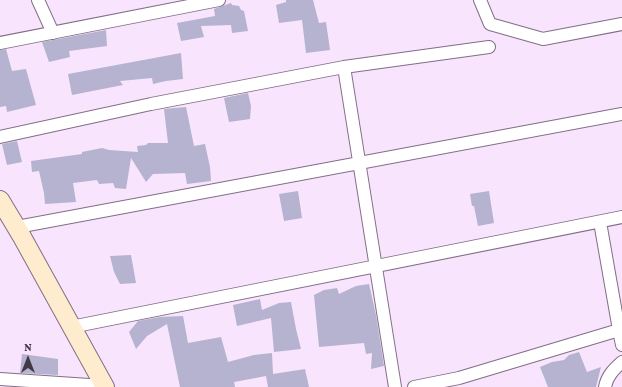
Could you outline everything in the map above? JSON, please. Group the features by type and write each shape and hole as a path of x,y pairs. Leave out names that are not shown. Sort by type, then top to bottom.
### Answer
{"main road":[{"path":"0,200 17,227 104,387"}],"street":[{"path":"38,0 53,33"},
{"path":"0,43 219,0"},
{"path":"480,0 490,24 543,39 622,24"},
{"path":"0,137 151,104 344,67 489,47"},
{"path":"344,67 396,387"},
{"path":"17,227 622,114"},
{"path":"71,327 622,217"},
{"path":"600,222 622,345"},
{"path":"414,387 461,382 620,329"},
{"path":"605,387 606,382 612,372 622,362"},
{"path":"0,379 104,387"}],"building":[{"path":"286,0 313,0 319,23 326,22 330,50 306,53 302,20 279,23 276,5 286,2"},
{"path":"231,3 232,5 239,6 241,10 244,11 248,31 232,33 231,25 201,26 204,37 181,41 177,23 215,16 214,9"},
{"path":"106,30 107,46 69,51 70,57 49,62 42,42"},
{"path":"6,49 12,71 26,69 36,105 7,112 6,106 0,107 0,50"},
{"path":"181,53 183,79 153,84 152,78 120,81 123,85 72,95 68,74"},
{"path":"248,93 251,106 250,119 229,122 224,98"},
{"path":"186,107 194,146 205,144 210,167 211,181 187,184 185,173 153,174 146,182 131,158 126,189 115,188 113,183 99,184 97,180 73,183 76,202 45,204 39,171 32,172 31,161 82,154 82,152 102,148 109,150 138,152 137,146 146,145 148,143 168,143 164,109"},
{"path":"17,141 22,162 7,165 2,144"},
{"path":"298,191 302,218 284,221 279,194"},
{"path":"489,191 494,223 478,226 470,194"},
{"path":"131,255 136,283 120,284 114,272 110,256"},
{"path":"369,284 376,315 384,366 371,369 372,353 366,354 364,343 319,347 314,295 324,290 337,288 339,294 356,286"},
{"path":"260,299 262,310 279,303 291,302 301,349 274,352 271,318 237,326 233,305"},
{"path":"183,316 188,343 221,337 228,362 254,355 272,353 273,374 305,369 309,387 268,387 266,376 234,382 235,387 180,387 167,324 147,336 136,349 129,332 138,321 160,317"},
{"path":"579,352 587,372 601,367 596,387 548,387 540,367 552,362 564,360 569,355"},
{"path":"22,354 58,359 58,375 20,373"}]}
